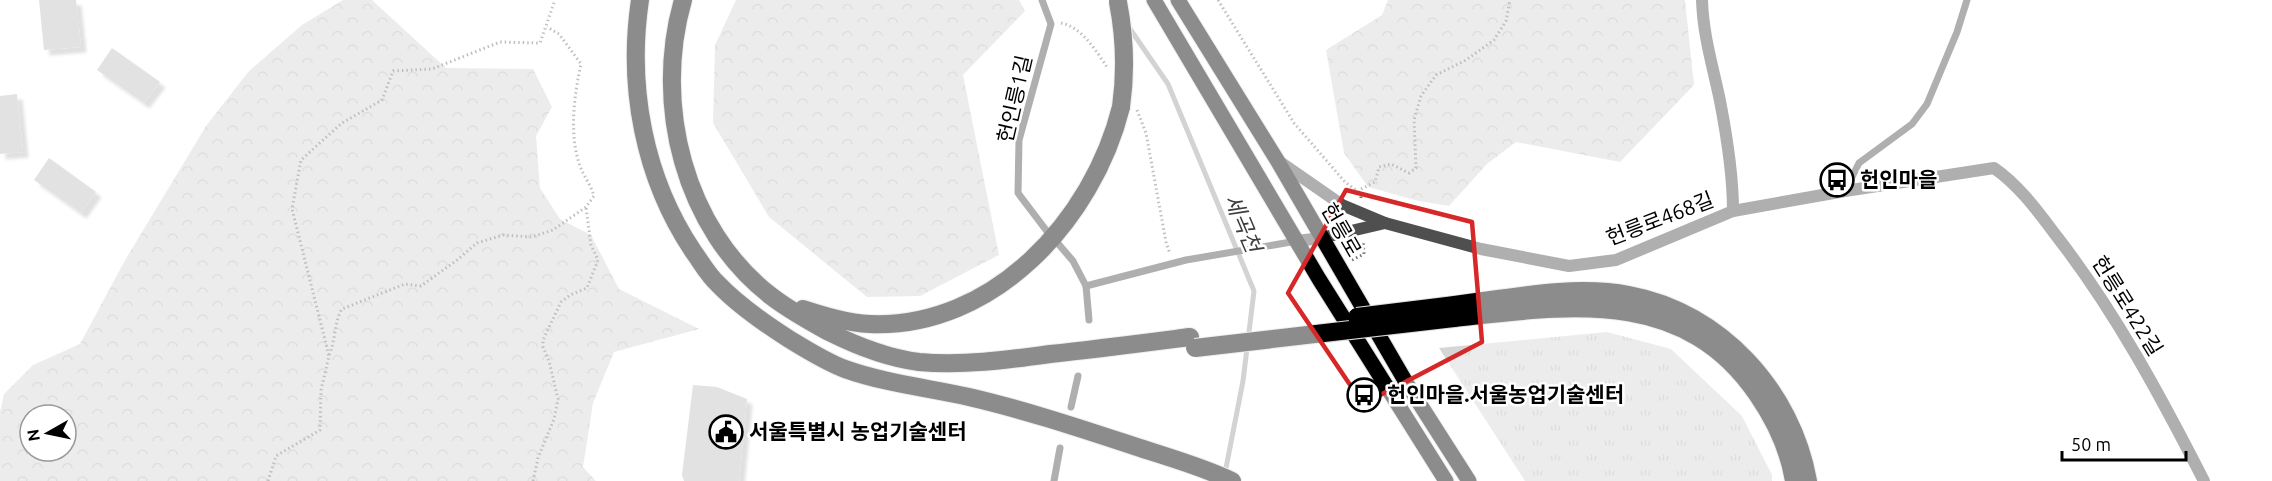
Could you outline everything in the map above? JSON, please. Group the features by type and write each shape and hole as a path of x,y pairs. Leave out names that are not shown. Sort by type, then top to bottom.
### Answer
{"highway":[{"path":"640,0 636,35 638,96 648,150 657,182 683,236 717,283 770,327 809,351 845,369 1059,420 1174,458 1232,481"},
{"path":"683,0 675,37 671,89 674,127 682,161 693,191 720,241 735,262 771,296 810,322 846,340 885,355 917,362 986,362 1192,343"},
{"path":"771,296 830,317 872,324 923,318 976,300 1010,277 1073,213 1110,146 1121,107 1124,86 1125,56 1118,1"},
{"path":"770,327 846,359 892,370 942,375 988,373 1192,343 1451,312 1532,295 1599,292 1640,297 1672,307 1719,335 1768,385 1801,447 1808,481"},
{"path":"1451,312 1595,308 1652,317 1696,334 1735,367 1760,397 1787,451 1794,481"}],"main road":[{"name":"헌릉로","path":"1154,0 1319,279 1446,481"},
{"name":"헌릉로","path":"1178,0 1277,160 1407,384 1469,481"}],"street":[{"path":"1702,0 1703,27 1719,100 1733,183 1733,212"},
{"name":"헌릉로468길","path":"1277,160 1342,205 1385,223 1481,249 1569,266 1616,260 1733,212 1845,191 1994,168"},
{"name":"헌릉로422길","path":"1994,168 2011,180 2087,275 2164,402 2204,481"},
{"name":"헌릉로468길","path":"1297,241 1321,238 1385,223"}],"lane":[{"name":"헌인릉1길","path":"1042,0 1051,24 1019,140 1018,193 1049,234"},
{"path":"1845,191 1859,164 1912,124 1927,104 1957,32 1967,0"},
{"path":"1055,240 1073,261 1086,286 1089,320"},
{"name":"헌릉로","path":"1086,286 1186,260 1297,241"},
{"path":"1071,407 1078,376"},
{"path":"1054,481 1060,448"}],"path":[{"path":"329,356 291,209 301,160 342,123 382,100 393,71 432,69 500,42 540,43 555,0"},
{"path":"1218,0 1294,123 1345,182 1361,193"},
{"path":"1362,214 1361,189 1375,182 1379,167 1391,164 1409,173 1416,168 1414,120 1421,96 1436,75 1466,60 1494,40 1506,21 1510,0"},
{"path":"268,481 276,456 320,430 321,390 334,344 338,316 342,309 405,284 421,286 477,243 503,235 532,237 553,230 586,207 594,196 589,181 582,171 574,138 574,113 580,64 559,34 546,27"},
{"path":"533,481 538,458 554,419 558,399 543,340 557,308 570,295 587,288 598,260 591,245 586,207"},
{"path":"1338,267 1364,254 1363,228"}],"highlighted area":[{"path":"1346,190 1472,222 1482,342 1363,404 1288,293"}],"green space":[{"path":"343,0 372,0 446,68 533,69 552,107 536,136 540,188 560,219 591,235 619,289 699,329 614,352 593,403 583,467 596,481 0,481 0,412 4,394 33,365 80,344 124,262 206,126 249,71 302,25"},
{"path":"736,0 1019,0 1025,11 963,75 999,255 920,296 867,297 769,217 713,123 715,45"},
{"path":"1388,0 1685,0 1694,85 1620,162 1516,142 1487,164 1449,206 1419,201 1368,187 1344,153 1326,50 1382,15"},
{"path":"1607,332 1671,349 1742,416 1772,475 1772,481 1525,481 1439,348"}],"building":[{"path":"39,0 76,0 81,47 44,50"},
{"path":"112,48 160,82 144,103 97,70"},
{"path":"17,94 23,152 0,154 0,96"},
{"path":"49,158 96,192 81,213 34,180"},
{"path":"693,385 717,387 747,399 739,481 684,481 682,475"}],"waterway":[{"name":"세곡천","path":"1128,26 1168,84 1254,291 1243,381 1225,473"}],"place":[{"name":"헌인마을","path":"1837,180"},
{"name":"헌인마을.서울농업기술센터","path":"1364,395"},
{"name":"서울특별시 농업기술센터","path":"726,432"}]}
